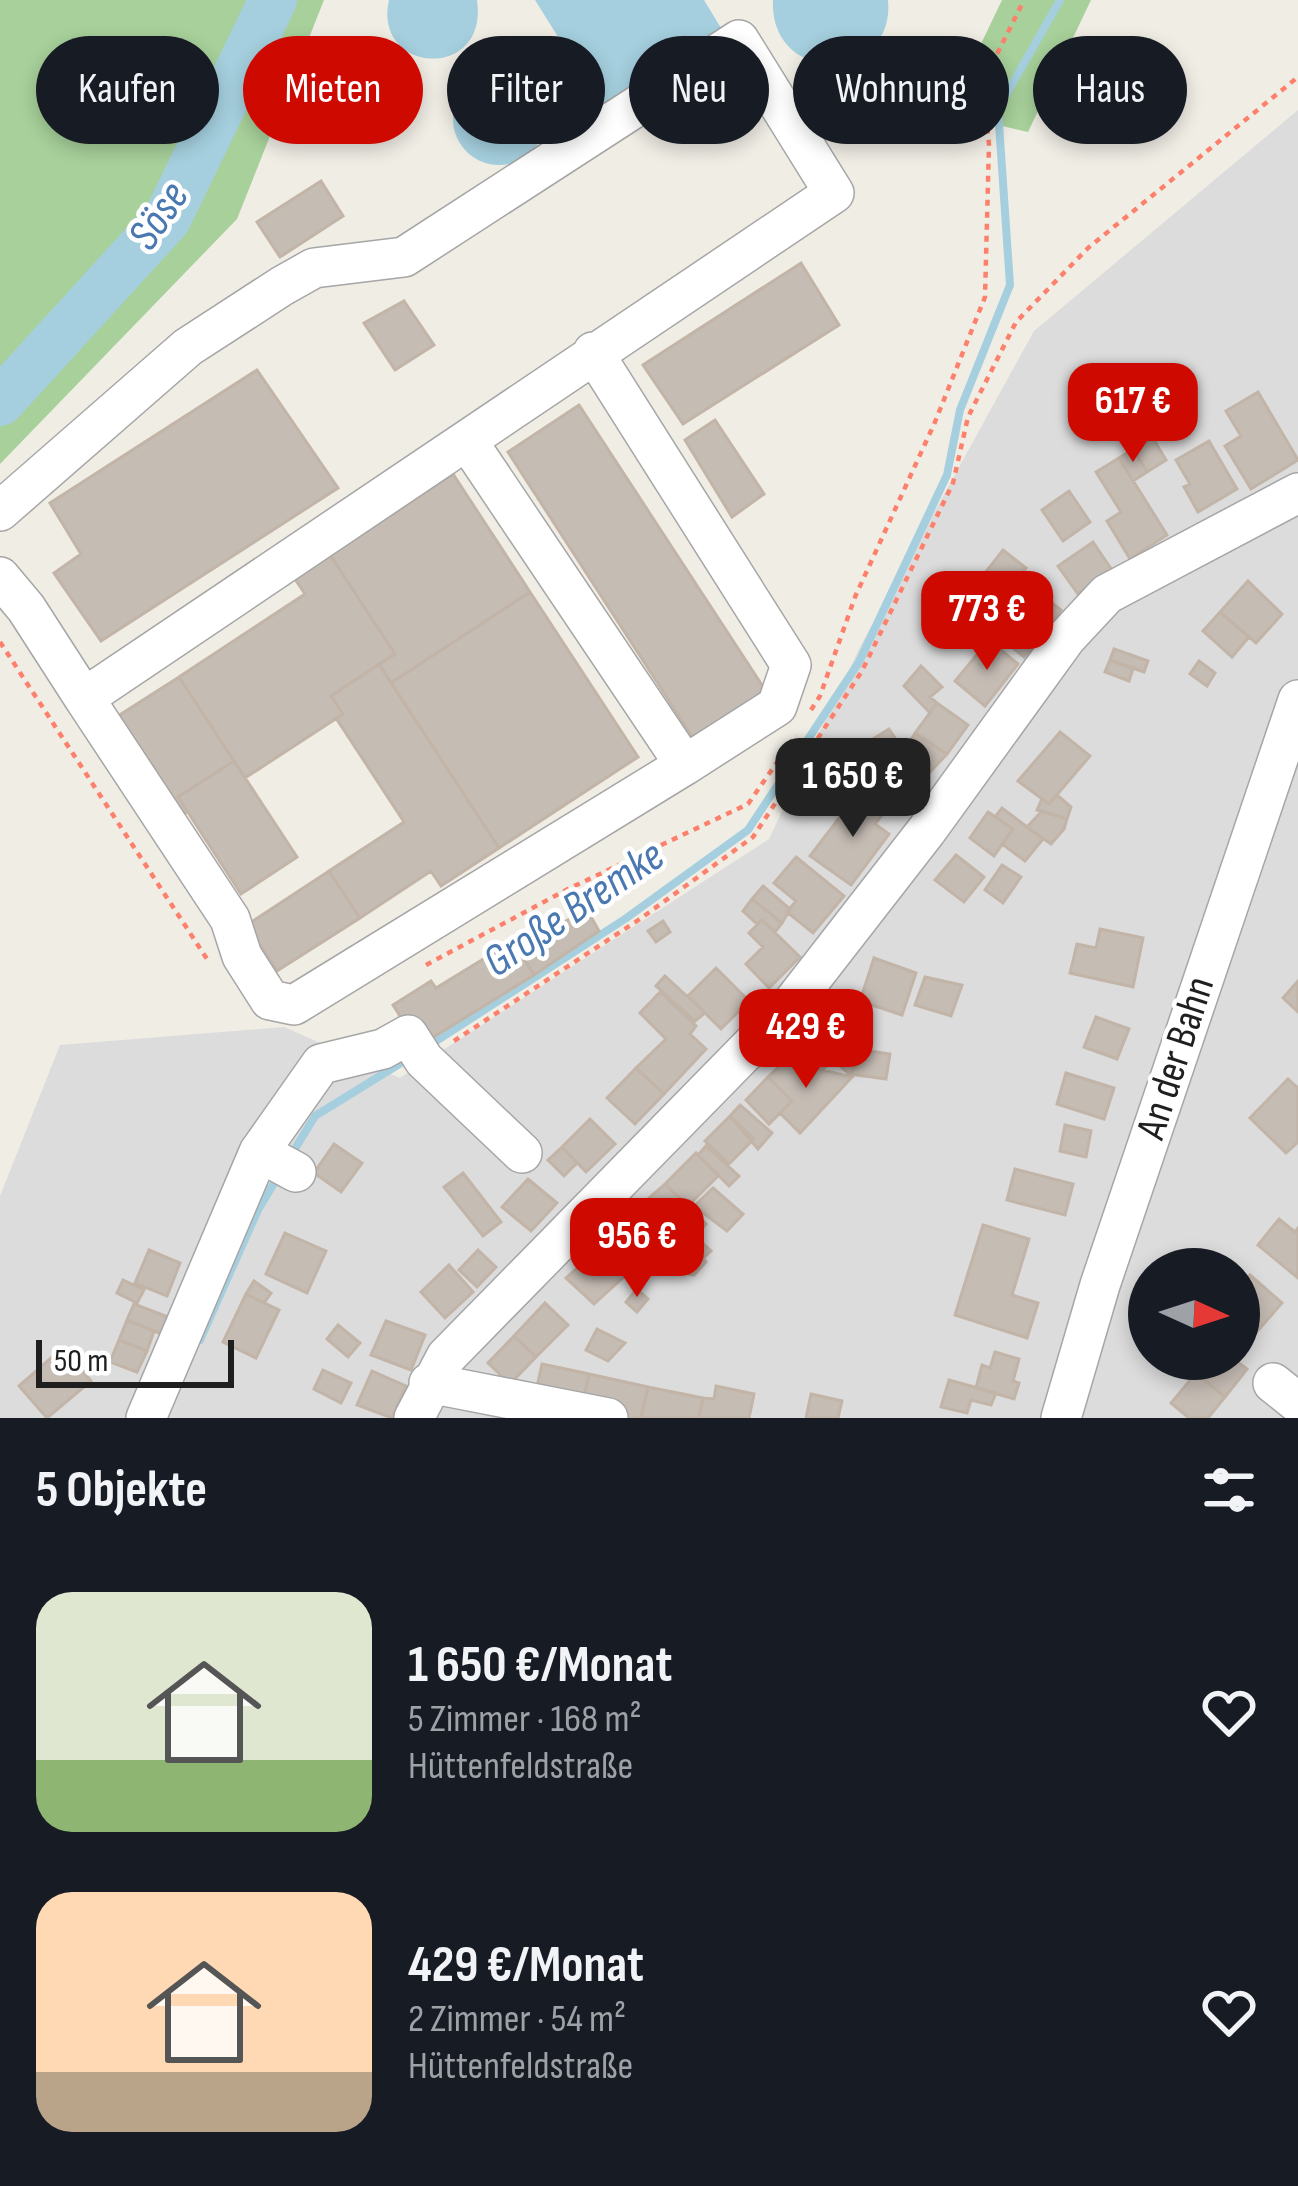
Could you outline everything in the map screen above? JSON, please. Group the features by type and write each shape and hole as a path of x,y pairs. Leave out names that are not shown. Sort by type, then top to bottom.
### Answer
{"street":[{"path":"0,511 188,347 283,286 314,268 404,257 739,40 834,193 84,698"},
{"path":"0,577 26,608 230,919 242,956 270,1000 294,1005 777,706 791,665 592,352"},
{"path":"468,442 685,766"},
{"path":"608,1418 422,1401 446,1357 791,1005 927,830 1066,638 1107,594 1298,493"},
{"name":"An der Bahn","path":"1061,1418 1100,1285 1298,700"},
{"path":"146,1418 220,1288 320,1064 383,1049 416,1048 522,1153"}],"path":[{"path":"416,1048 640,919 753,837 862,671 953,483 968,417 1016,322 1088,248 1298,77"},
{"path":"0,643 212,968"}],"shaded area":[{"path":"1298,110 1298,1418 0,1418 0,1196 60,1045 284,1027 400,1078 769,839 861,645 1034,331"}],"green space":[{"path":"0,0 324,0 310,36 243,36 243,144 267,144 237,219 0,464"},
{"path":"1002,0 1091,0 1074,36 1033,36 1033,122 1028,132 1009,127 1009,36 985,36"}],"water":[{"path":"389,0 477,0 476,27 471,36 447,36 447,56 423,56 423,36 394,36 388,25"},
{"path":"535,0 704,0 724,33 629,36 629,93 605,108 605,36 557,36"},
{"path":"773,0 888,0 880,36 793,36 793,50 777,28"},
{"path":"461,144 537,144 517,162 499,165 481,162"}],"building":[{"path":"321,181 343,216 280,257 257,222"},
{"path":"801,263 839,325 683,424 643,365"},
{"path":"404,301 434,345 395,370 364,323"},
{"path":"257,370 338,488 101,641 54,573 81,554 50,503"},
{"path":"1258,392 1298,460 1251,489 1225,446 1241,436 1226,411"},
{"path":"579,405 769,696 697,744 508,452"},
{"path":"715,420 764,494 732,517 685,440"},
{"path":"1153,438 1166,460 1147,472 1133,449"},
{"path":"1209,441 1237,489 1198,512 1176,460"},
{"path":"1133,449 1147,472 1133,481 1119,458"},
{"path":"1119,458 1167,535 1130,559 1107,521 1121,512 1096,472"},
{"path":"453,474 530,592 391,683 379,664 395,654 330,555"},
{"path":"1069,491 1090,522 1063,541 1042,510"},
{"path":"1093,542 1112,570 1078,594 1058,566"},
{"path":"327,550 395,654 331,696 343,714 245,778 179,677 305,594 291,573"},
{"path":"1003,550 1026,568 1008,591 985,573"},
{"path":"1248,581 1282,614 1256,643 1220,612"},
{"path":"1034,589 1061,610 1041,636 1015,615"},
{"path":"530,592 638,757 499,848 391,683"},
{"path":"1220,612 1249,637 1232,657 1203,631"},
{"path":"1015,615 1041,636 1024,657 998,636"},
{"path":"973,620 992,636 984,646 965,630"},
{"path":"989,640 1018,664 985,706 955,681"},
{"path":"1114,649 1148,661 1144,672 1110,660"},
{"path":"1110,660 1133,669 1129,681 1105,672"},
{"path":"1199,661 1215,673 1207,686 1190,674"},
{"path":"379,664 499,848 441,886 431,871 360,918 329,871 404,822 336,718 343,714 331,696"},
{"path":"921,666 942,687 930,697 937,703 930,713 904,686"},
{"path":"179,677 234,761 178,797 187,811 179,816 115,718"},
{"path":"937,703 968,725 947,754 915,733"},
{"path":"889,729 911,762 880,782 857,749"},
{"path":"1060,732 1090,756 1049,804 1018,781"},
{"path":"915,733 947,754 929,773 906,748"},
{"path":"915,759 926,775 897,795 886,779"},
{"path":"234,761 297,857 241,894 178,797"},
{"path":"871,790 890,805 875,824 889,834 851,885 810,856 843,813 849,818"},
{"path":"1057,795 1071,807 1067,819 1037,810 1042,799 1049,804"},
{"path":"1002,808 1043,839 1025,861 1002,844 1013,829 995,817"},
{"path":"1042,811 1067,819 1051,844 1027,827"},
{"path":"988,812 1013,829 994,856 970,838"},
{"path":"956,855 984,877 964,902 935,880"},
{"path":"796,857 844,896 813,933 787,912 796,901 774,883"},
{"path":"1002,865 1021,877 1003,903 985,890"},
{"path":"329,871 360,918 277,971 247,925"},
{"path":"763,886 790,909 782,923 752,899"},
{"path":"752,899 782,923 775,932 743,911"},
{"path":"587,910 599,931 534,975 513,941 534,928 539,935"},
{"path":"762,920 800,957 769,988 746,964 763,947 749,933"},
{"path":"663,921 670,932 656,942 648,931"},
{"path":"1100,929 1143,938 1133,987 1070,973 1077,944 1096,948"},
{"path":"513,941 534,975 419,1046 393,1005 431,981 436,988"},
{"path":"874,958 916,973 902,1015 860,1001"},
{"path":"716,968 749,1001 721,1029 688,996"},
{"path":"665,976 705,1013 695,1021 656,986"},
{"path":"925,977 962,985 951,1016 915,1005"},
{"path":"1298,981 1298,1012 1283,998"},
{"path":"660,992 696,1026 690,1034 706,1049 664,1094 636,1068 666,1039 640,1013"},
{"path":"823,1017 870,1051 849,1074 832,1059 822,1071 796,1048"},
{"path":"1096,1017 1129,1029 1117,1059 1084,1047"},
{"path":"870,1051 890,1054 886,1079 849,1074"},
{"path":"785,1061 852,1077 800,1133 780,1113 792,1101 768,1077"},
{"path":"636,1068 664,1094 635,1124 607,1098"},
{"path":"1066,1073 1114,1088 1104,1119 1057,1104"},
{"path":"768,1077 792,1101 769,1124 746,1100"},
{"path":"1288,1079 1298,1088 1298,1142 1286,1153 1250,1118"},
{"path":"740,1105 772,1133 758,1149 730,1116"},
{"path":"730,1116 754,1139 729,1164 705,1141"},
{"path":"590,1119 615,1144 586,1172 562,1147"},
{"path":"1065,1125 1091,1131 1086,1157 1060,1151"},
{"path":"334,1144 362,1163 341,1192 314,1173"},
{"path":"706,1146 739,1176 729,1186 698,1155"},
{"path":"562,1147 577,1163 564,1176 548,1160"},
{"path":"696,1153 718,1176 688,1206 665,1184"},
{"path":"1015,1169 1073,1184 1065,1215 1007,1200"},
{"path":"463,1173 501,1222 483,1236 444,1187"},
{"path":"528,1179 557,1203 531,1231 502,1207"},
{"path":"665,1184 698,1216 682,1232 649,1198"},
{"path":"713,1188 743,1214 727,1231 694,1206"},
{"path":"649,1198 682,1232 654,1259 621,1225"},
{"path":"698,1216 706,1224 695,1236 711,1251 694,1275 674,1271 659,1255"},
{"path":"1279,1219 1295,1232 1298,1228 1298,1278 1258,1245"},
{"path":"983,1225 1029,1239 1012,1295 1038,1303 1027,1338 955,1315"},
{"path":"285,1233 326,1251 307,1293 266,1274"},
{"path":"613,1236 648,1270 636,1282 627,1274 594,1304 566,1278"},
{"path":"149,1250 180,1263 167,1296 135,1283"},
{"path":"478,1250 496,1267 477,1287 459,1270"},
{"path":"449,1265 473,1292 445,1318 421,1292"},
{"path":"123,1280 144,1290 137,1303 117,1293"},
{"path":"254,1281 271,1293 264,1303 246,1294"},
{"path":"1260,1284 1282,1303 1260,1328"},
{"path":"637,1289 648,1299 637,1312 626,1302"},
{"path":"246,1294 279,1310 256,1358 223,1342"},
{"path":"545,1303 568,1325 536,1357 514,1336"},
{"path":"134,1304 171,1318 164,1335 127,1320"},
{"path":"127,1320 154,1331 147,1351 119,1340"},
{"path":"386,1321 425,1335 411,1370 371,1355"},
{"path":"338,1325 360,1343 348,1357 327,1339"},
{"path":"597,1329 625,1343 608,1361 586,1350"},
{"path":"514,1336 536,1357 510,1384 488,1363"},
{"path":"119,1340 147,1351 137,1372 110,1362"},
{"path":"995,1352 1019,1359 1014,1399 976,1388 982,1365 990,1368"},
{"path":"52,1357 64,1370 74,1361 91,1381 47,1418 19,1386"},
{"path":"542,1364 589,1374 581,1412 534,1401"},
{"path":"323,1370 351,1383 341,1403 314,1389"},
{"path":"372,1371 406,1386 392,1418 357,1405"},
{"path":"589,1374 648,1387 641,1418 581,1412"},
{"path":"949,1380 996,1393 991,1405 971,1400 967,1413 941,1407"},
{"path":"1190,1380 1204,1380 1225,1397 1208,1418 1189,1418 1171,1403"},
{"path":"1204,1380 1238,1380 1225,1397"},
{"path":"716,1386 754,1394 749,1418 699,1418 703,1398 714,1399"},
{"path":"648,1387 703,1398 699,1418 641,1418"},
{"path":"811,1394 842,1401 838,1418 806,1418"}],"waterway":[{"name":"Söse","path":"0,402 167,219 273,0"},
{"name":"Große Bremke","path":"427,1047 625,919 748,830 859,662 947,475 960,410 1010,285 998,109 1060,0"},
{"name":"Große Bremke","path":"290,1157 315,1116 409,1058"},
{"name":"Große Bremke","path":"200,1340 258,1210 279,1175"}]}
